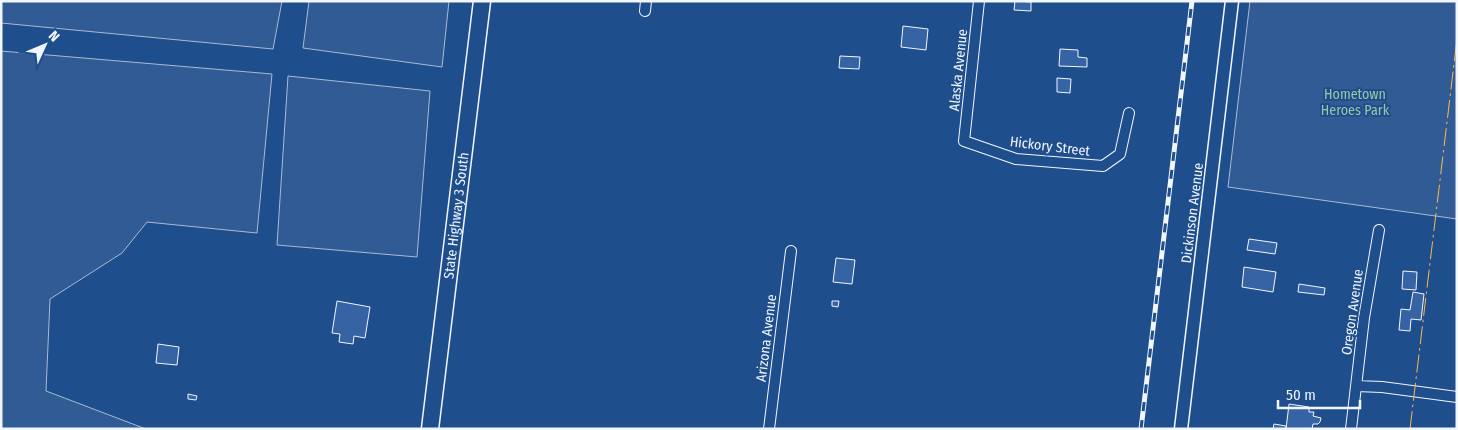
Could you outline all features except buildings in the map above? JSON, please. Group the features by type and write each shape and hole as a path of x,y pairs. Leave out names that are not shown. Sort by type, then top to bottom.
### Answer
{"main road":[{"name":"State Highway 3 South","path":"430,429 482,1"}],"street":[{"name":"Alaska Avenue","path":"964,141 980,1"},
{"name":"Dickinson Avenue","path":"1181,429 1232,1"},
{"name":"Hickory Street","path":"964,141 1016,159 1102,166 1120,154 1128,113"},
{"name":"Oregon Avenue","path":"1350,429 1364,318 1379,230"},
{"name":"Arizona Avenue","path":"768,429 790,251"},
{"path":"1356,386 1382,387 1457,397"}],"green space":[{"path":"1,1 282,1 273,49 1,23"},
{"path":"309,1 449,1 442,67 303,48"},
{"name":"Hometown Heroes Park","path":"1250,1 1457,1 1457,219 1228,187"},
{"path":"1,51 272,74 257,233 147,222 122,253 50,299 46,391 146,429 1,429"},
{"path":"288,76 430,91 417,257 277,245"}],"railway":[{"path":"1141,429 1192,1"}],"power":[{"path":"1410,429 1457,39"}]}
